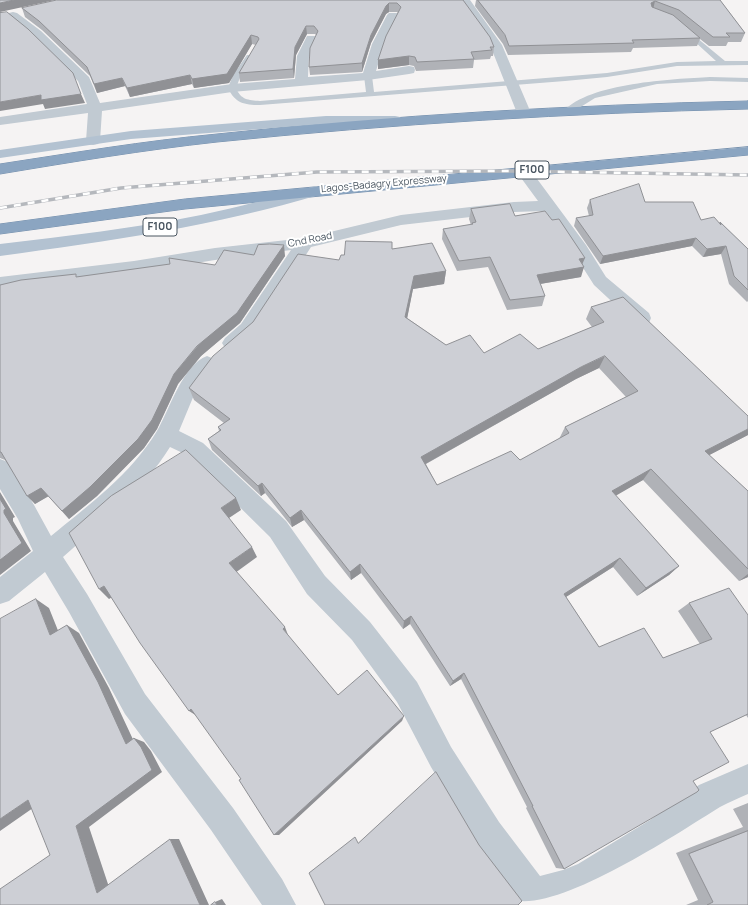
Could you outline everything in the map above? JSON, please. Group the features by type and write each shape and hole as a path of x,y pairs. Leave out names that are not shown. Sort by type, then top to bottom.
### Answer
{"highway":[{"path":"0,169 98,153 216,138 416,120 568,111 748,105"},
{"name":"Lagos-Badagry Expressway","path":"316,191 748,151"},
{"name":"F100","path":"0,229 185,204 316,191"}],"main road":[{"path":"0,154 139,135 326,120 416,120"},
{"name":"Lagos-Badagry Expressway","path":"0,250 142,231 278,203 316,191"}],"street":[{"path":"460,0 479,1"},
{"path":"460,0 496,45 524,113"},
{"path":"0,18 27,12"},
{"path":"13,15 37,34 84,80 95,107 93,141"},
{"path":"368,76 378,44 392,15"},
{"path":"301,82 303,56 311,39"},
{"path":"0,121 232,88 368,76 410,70"},
{"path":"524,171 600,281 655,332"},
{"name":"Cnd Road","path":"0,283 134,267 215,254 305,243 401,220 506,208 549,206"},
{"path":"0,592 48,554 118,494 152,457 166,435 186,391 209,362 248,329 305,243"},
{"path":"166,435 195,449 278,529 316,585 361,631 407,692 441,757 488,833 531,890 537,894 564,886 589,875 661,831 710,796 748,779"},
{"path":"0,469 135,704 222,820 272,890 280,905"}],"lane":[{"path":"679,26 723,63"},
{"path":"255,47 247,62 237,75 232,88 236,97 242,102 260,103 370,95 607,75 676,64 748,63"},
{"path":"368,76 370,95"},
{"path":"568,111 592,96 657,82 710,79 748,80"}],"building":[{"path":"0,0 14,0 0,3"},
{"path":"57,0 463,0 490,37 494,47 490,47 492,50 471,52 474,59 417,62 415,57 409,56 378,60 386,36 401,7 397,3 389,3 371,35 362,63 309,67 310,48 318,31 314,26 306,26 295,47 293,69 239,73 259,39 258,37 251,35 227,74 192,79 190,75 127,88 122,78 94,84 87,67 39,21 22,8"},
{"path":"478,0 720,0 745,33 726,33 730,37 713,37 679,10 655,1 651,3 652,7 673,15 700,38 632,40 634,43 509,46 505,35"},
{"path":"7,12 28,29 73,73 81,94 41,100 41,95 0,102 0,13"},
{"path":"639,184 645,202 693,202 701,220 714,217 748,249 748,290 734,276 726,246 707,249 696,238 603,256 576,218 593,215 590,200"},
{"path":"510,204 515,216 545,211 552,220 559,219 585,258 579,259 584,267 537,275 545,296 510,300 490,257 459,261 443,229 473,224 472,223 476,222 471,209"},
{"path":"346,241 392,242 392,249 432,243 446,271 414,276 405,317 446,345 470,335 484,353 520,334 538,349 604,322 591,307 623,297 748,416 748,429 705,451 748,491 748,569 651,469 612,491 679,566 646,588 620,558 564,594 599,647 644,628 663,658 712,639 689,603 729,588 748,615 748,714 710,732 729,762 693,781 699,790 697,792 564,869 464,673 453,681 411,616 404,621 360,564 350,572 301,510 290,518 262,483 258,486 208,439 221,430 218,427 230,419 189,388 213,356 253,322 298,254 339,260 341,255 344,255","holes":["605,356 638,391 565,427 569,433 520,460 511,451 437,485 421,457 581,367"]},
{"path":"258,245 284,245 237,313 197,346 174,374 152,420 138,439 90,487 62,511 41,488 27,496 0,452 0,285 21,280 76,274 76,277 170,264 169,258 215,265 224,250 254,255"},
{"path":"186,450 236,498 221,508 252,547 229,563 285,627 283,629 338,695 367,670 404,716 274,835 239,780 241,779 191,709 189,711 140,643 104,586 99,589 69,533 111,496"},
{"path":"0,499 6,509 4,510 4,513 22,543 0,560"},
{"path":"36,599 50,635 67,625 98,682 126,744 134,738 141,747 152,770 76,826 97,893 170,839 200,905 0,905 0,889 50,855 28,800 0,819 0,619"},
{"path":"436,772 479,845 522,901 518,905 325,905 309,873 355,837 358,843"},
{"path":"748,831 748,905 707,905 713,902 689,854"}],"railway":[{"path":"0,208 121,188 317,172 512,171 748,175"}]}
